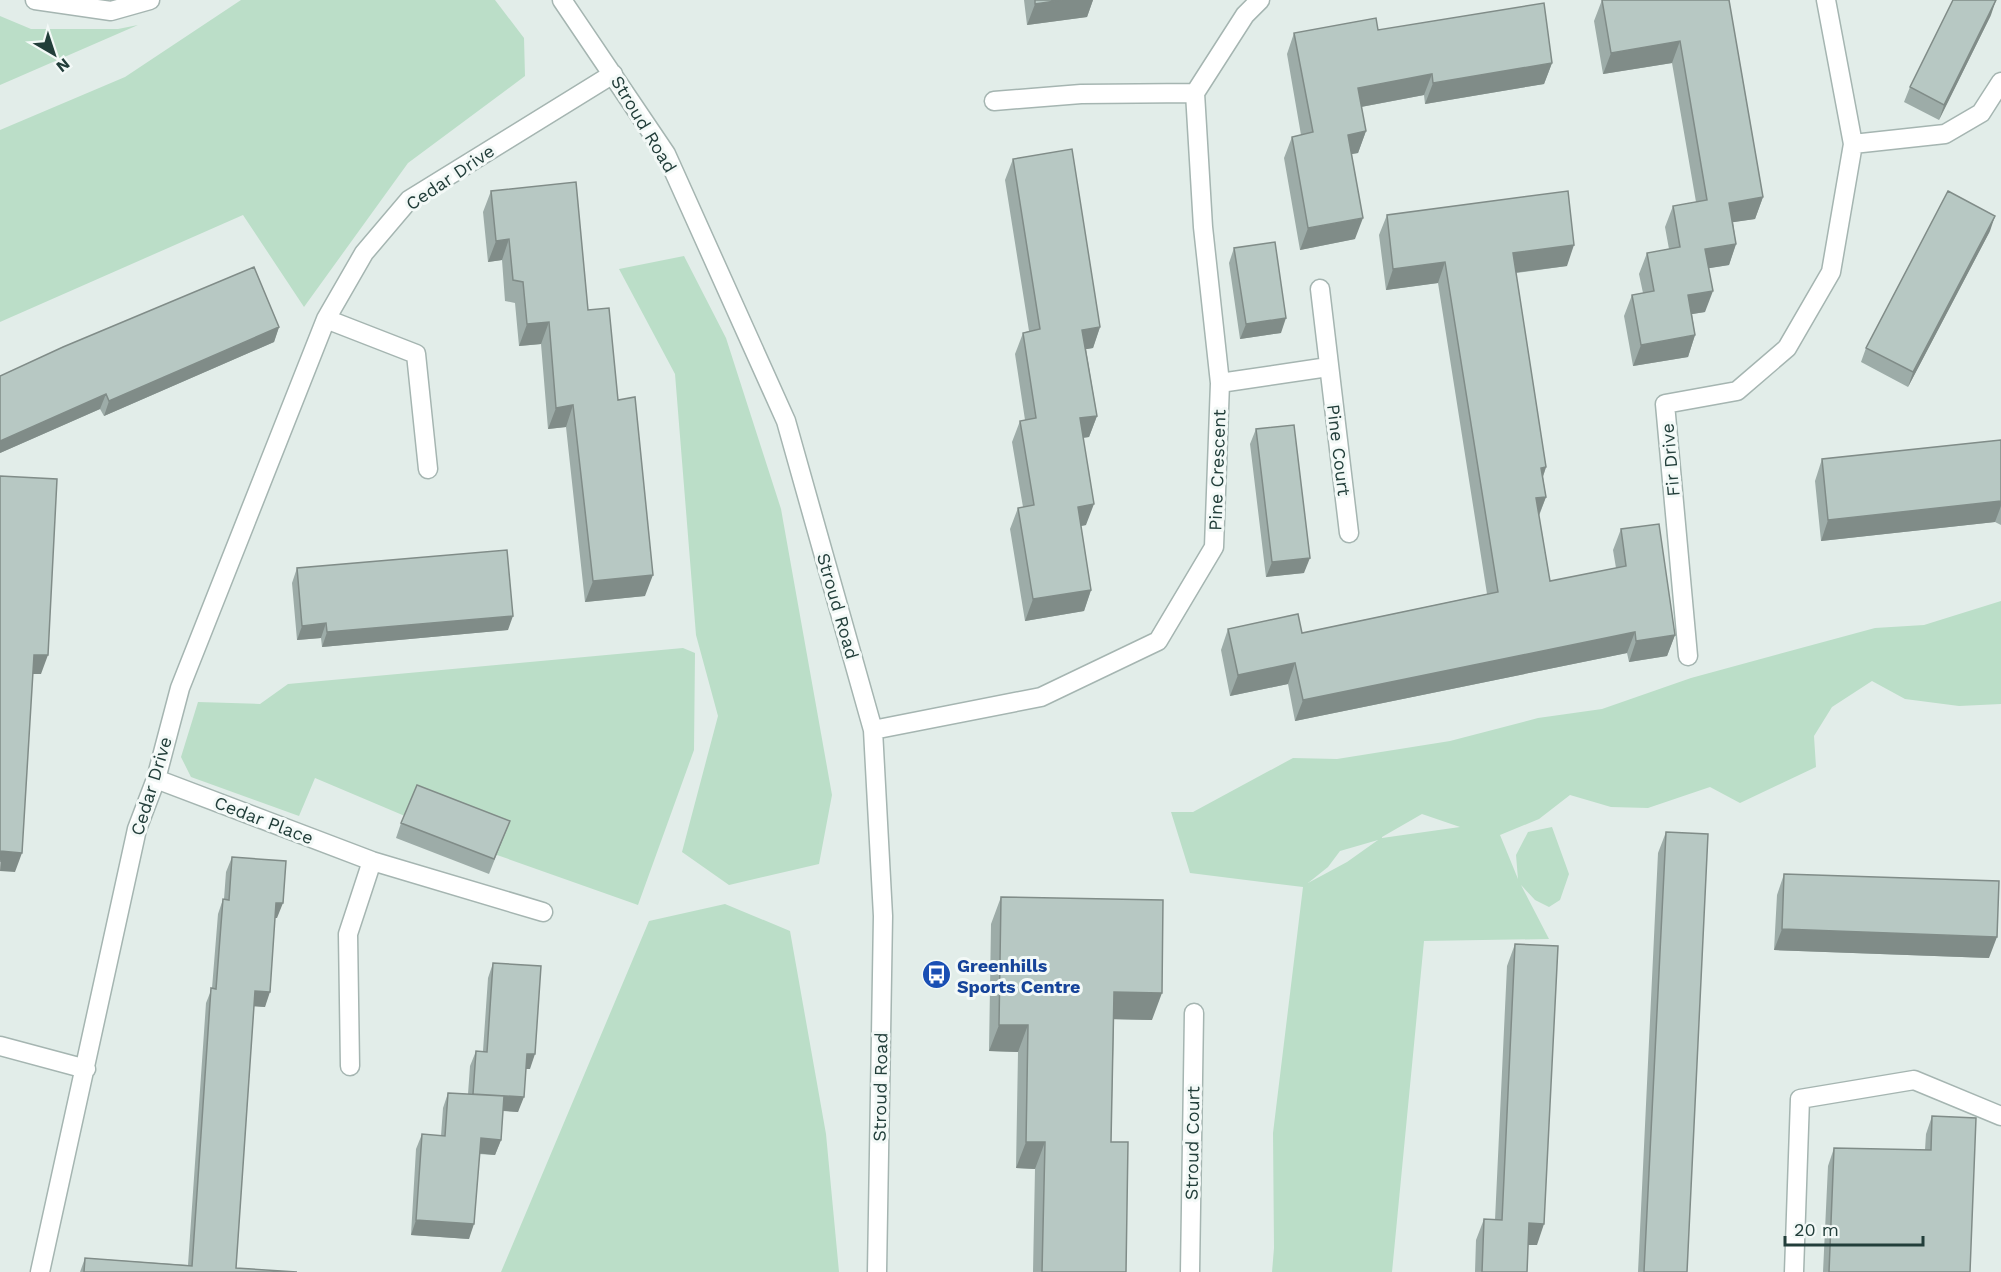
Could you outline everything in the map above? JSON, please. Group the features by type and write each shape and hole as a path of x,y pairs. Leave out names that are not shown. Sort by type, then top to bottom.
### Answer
{"street":[{"path":"35,0 111,11 150,0"},
{"name":"Stroud Road","path":"562,0 666,154 786,421 873,730 883,916 877,1272"},
{"path":"994,101 1081,94 1195,93 1245,15 1260,0"},
{"name":"Fir Drive","path":"1688,656 1665,404 1737,391 1787,348 1831,272 1853,144 1826,0"},
{"name":"Cedar Drive","path":"40,1272 137,829 156,779 180,688 326,319 364,254 409,200 613,74"},
{"path":"1853,144 1945,134 1981,113 2001,82"},
{"name":"Pine Crescent","path":"873,730 1041,697 1158,641 1214,547 1220,383 1203,227 1195,93"},
{"name":"Pine Court","path":"1320,290 1349,533"},
{"path":"326,319 416,354 428,469"},
{"path":"1220,383 1328,368"},
{"name":"Cedar Place","path":"156,779 372,861 543,912"},
{"path":"350,1066 348,934 372,861"},
{"name":"Stroud Court","path":"1190,1272 1194,1013"},
{"path":"0,1046 86,1069"},
{"path":"1794,1272 1800,1099 1914,1080 2001,1116"}],"green space":[{"path":"241,0 495,0 524,38 525,76 408,163 304,307 243,215 0,322 0,130 125,77"},
{"path":"0,16 31,29 118,29 138,25 0,85"},
{"path":"684,256 726,338 781,509 832,795 819,864 729,885 682,852 718,716 696,635 675,374 619,269"},
{"path":"2001,601 2001,704 1959,706 1905,699 1872,681 1832,707 1814,736 1816,767 1740,803 1710,787 1648,808 1611,807 1570,795 1539,819 1500,835 1518,879 1516,855 1528,832 1552,827 1569,874 1560,900 1549,907 1535,900 1521,885 1549,939 1424,941 1392,1272 1272,1272 1274,1248 1273,1133 1303,887 1190,873 1171,812 1193,812 1293,758 1337,759 1450,741 1538,718 1602,709 1691,678 1875,628 1924,625","holes":["1422,814 1460,827 1382,838 1382,837","1378,840 1347,862 1308,883 1328,867 1340,851"]},
{"path":"683,648 695,653 694,750 638,905 497,855 315,778 299,816 191,777 181,757 198,702 260,704 288,684"},
{"path":"725,904 790,931 826,1134 839,1272 501,1272 649,921"}],"building":[{"path":"1035,0 1062,0 1035,4"},
{"path":"1602,0 1729,0 1763,197 1729,203 1736,244 1705,249 1713,291 1688,295 1695,335 1641,345 1632,295 1654,291 1647,253 1680,247 1673,206 1707,200 1680,41 1611,53"},
{"path":"1953,0 1996,0 1944,105 1910,87"},
{"path":"1544,3 1552,63 1433,83 1432,74 1358,88 1366,131 1348,135 1363,218 1308,228 1292,137 1313,132 1294,33 1376,18 1378,30"},
{"path":"1072,149 1100,327 1082,330 1097,416 1080,418 1094,504 1078,507 1091,590 1033,599 1018,508 1034,505 1020,421 1036,418 1023,333 1040,329 1013,159"},
{"path":"576,182 588,310 609,308 618,400 635,397 653,575 593,581 573,405 556,408 549,322 527,324 523,282 513,280 509,239 496,241 491,191"},
{"path":"1568,191 1574,245 1513,253 1546,467 1541,468 1546,497 1536,498 1550,581 1626,566 1621,529 1659,524 1675,635 1636,641 1635,632 1303,700 1295,663 1238,675 1228,629 1298,614 1302,633 1498,592 1445,262 1393,269 1387,215"},
{"path":"1948,191 1995,216 1913,372 1866,348"},
{"path":"1275,242 1286,318 1246,324 1234,248"},
{"path":"254,267 279,327 109,401 106,394 0,441 0,376 63,347"},
{"path":"1294,425 1310,558 1272,562 1256,429"},
{"path":"2001,440 2001,501 1828,520 1822,459"},
{"path":"0,476 57,479 48,655 34,655 22,853 1,851 0,862"},
{"path":"507,550 513,616 327,632 326,623 302,626 297,568"},
{"path":"417,785 510,821 494,859 401,823"},
{"path":"1666,832 1708,834 1687,1272 1644,1272"},
{"path":"232,857 286,861 283,903 276,903 270,992 255,991 236,1268 297,1272 84,1272 85,1258 192,1266 211,988 216,989 223,899 229,900"},
{"path":"1784,874 1999,881 1997,937 1782,929"},
{"path":"1001,897 1163,900 1162,993 1114,992 1111,1142 1128,1142 1126,1272 1042,1272 1045,1142 1026,1142 1028,1025 999,1025"},
{"path":"1515,944 1558,946 1544,1224 1529,1223 1527,1272 1482,1272 1484,1219 1502,1220"},
{"path":"493,963 541,966 535,1054 527,1054 524,1097 473,1094 476,1051 487,1052"},
{"path":"448,1093 504,1096 501,1140 481,1138 474,1224 416,1220 422,1134 445,1136"},
{"path":"1932,1116 1976,1118 1970,1272 1829,1272 1834,1148 1931,1150"}],"place":[{"name":"Greenhills Sports Centre","path":"936,975"}]}
